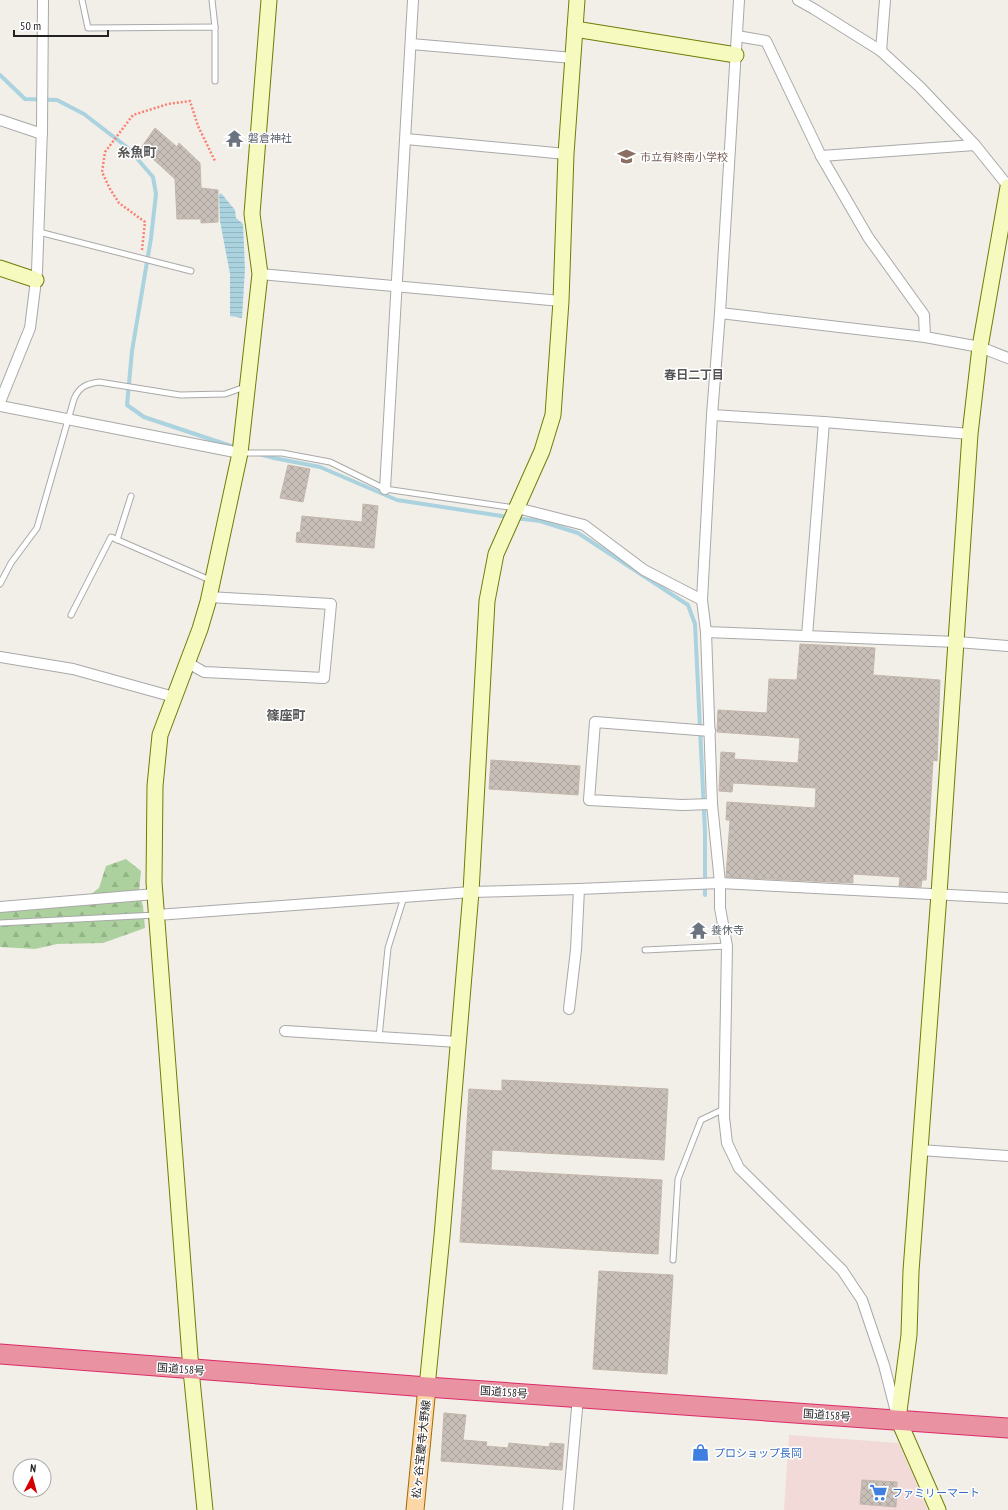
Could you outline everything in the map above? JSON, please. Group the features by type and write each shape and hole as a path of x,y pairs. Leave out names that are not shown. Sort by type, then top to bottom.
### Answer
{"highway":[{"name":"国道158号","path":"0,1354 191,1370 1008,1428"}],"main road":[{"name":"松ヶ谷宝慶寺大野線","path":"414,1510 427,1387"}],"street":[{"path":"0,402 30,328 36,280 42,134 43,0"},
{"path":"205,1510 191,1370 154,882 154,786 160,735 200,629 213,581 240,453 260,274 252,214 269,0"},
{"path":"385,489 413,0"},
{"path":"427,1387 442,1236 471,892 487,601 496,554 542,451 553,414 561,301 566,154 577,0"},
{"path":"739,0 720,313 712,416 702,600 706,632 712,804 720,883 720,908 727,946 724,1109 727,1143 739,1168 842,1270 862,1300 884,1365 898,1419 938,1510"},
{"path":"798,0 881,51 920,87 975,145 1008,186 1006,208 980,347 970,434 957,642 911,1271 909,1335 898,1419"},
{"path":"881,51 885,0"},
{"path":"575,29 736,55"},
{"path":"737,36 766,41 821,156 868,237 924,315 925,336"},
{"path":"411,44 573,58"},
{"path":"0,120 42,134"},
{"path":"406,139 566,154"},
{"path":"821,156 975,145"},
{"path":"0,268 36,280"},
{"path":"260,274 561,301"},
{"path":"720,313 925,336 980,347 1008,358"},
{"path":"0,406 240,453"},
{"path":"712,416 824,422 970,434"},
{"path":"807,636 824,422"},
{"path":"517,508 584,525 644,570 702,600"},
{"path":"188,663 204,672 324,678 330,604 209,597"},
{"path":"706,632 957,642 1008,646"},
{"path":"0,657 73,669 174,697"},
{"path":"710,731 595,722 589,800 682,805 712,804"},
{"path":"157,915 471,892 720,883 1008,898"},
{"path":"569,1010 576,950 579,889"},
{"path":"0,907 155,894"},
{"path":"285,1031 458,1042"},
{"path":"920,1150 1008,1156"},
{"path":"568,1510 578,1398"}],"lane":[{"path":"82,0 88,28 215,27"},
{"path":"212,0 215,27 214,81"},
{"path":"38,232 191,271"},
{"path":"0,584 11,563 37,528 74,399 78,390 89,384 99,382 180,395 225,394 248,386"},
{"path":"240,453 282,453 330,462 385,489 517,508"},
{"path":"117,540 131,496"},
{"path":"71,615 111,537 213,581"},
{"path":"379,1037 388,948 404,897"},
{"path":"0,923 157,915"},
{"path":"645,950 727,946"},
{"path":"673,1260 678,1179 701,1120 724,1109"}],"path":[{"path":"141,258 144,222 119,203 110,190 102,172 105,152 134,115 168,104 190,101 198,126 215,161"}],"shaded area":[{"path":"789,1435 899,1443 928,1510 784,1510"}],"green space":[{"path":"126,859 141,871 139,892 143,906 145,928 103,943 57,944 35,949 0,947 0,907 83,900 99,888 106,866"}],"water":[{"path":"221,193 235,210 236,218 243,224 245,269 242,318 230,316 230,274 220,221 219,195"}],"building":[{"path":"155,128 177,147 179,143 200,163 201,188 218,190 218,222 201,223 201,219 177,219 175,179 141,148"},
{"path":"288,465 310,469 303,502 280,498"},
{"path":"363,504 378,506 374,548 296,542 297,532 300,533 302,516 362,522"},
{"path":"800,644 875,648 873,675 940,680 937,761 933,760 926,880 922,880 921,887 899,886 900,877 853,874 853,883 726,877 730,820 726,820 727,802 815,808 816,788 733,783 732,792 719,791 721,752 735,753 734,759 798,763 800,738 717,732 718,710 767,713 769,679 797,680"},
{"path":"491,760 580,766 578,795 489,789"},
{"path":"502,1080 668,1089 664,1160 492,1150 491,1170 662,1180 658,1254 460,1242 469,1089 502,1091"},
{"path":"599,1271 673,1275 667,1374 593,1369"},
{"path":"444,1413 466,1415 463,1440 487,1442 486,1446 508,1448 509,1443 549,1447 550,1443 564,1444 562,1470 441,1461"},
{"name":"ファミリーマート","path":"862,1480 897,1482 896,1507 860,1504"}],"waterway":[{"path":"0,75 25,99 57,100 84,114 128,148 153,177 156,194 151,238 132,351 127,405 144,417 237,448"},
{"path":"259,454 320,467 397,500 508,517"},
{"path":"515,518 540,521 578,533 688,605 695,624 705,832 705,895"}],"place":[{"name":"磐倉神社","path":"235,138"},
{"name":"市立有終南小学校","path":"627,157"},
{"name":"養休寺","path":"698,930"},
{"name":"プロショップ長岡","path":"701,1453"},
{"name":"ファミリーマート","path":"879,1493"}],"district":[{"name":"糸魚町","path":"137,152"},
{"name":"春日二丁目","path":"694,374"},
{"name":"篠座町","path":"286,715"}]}
